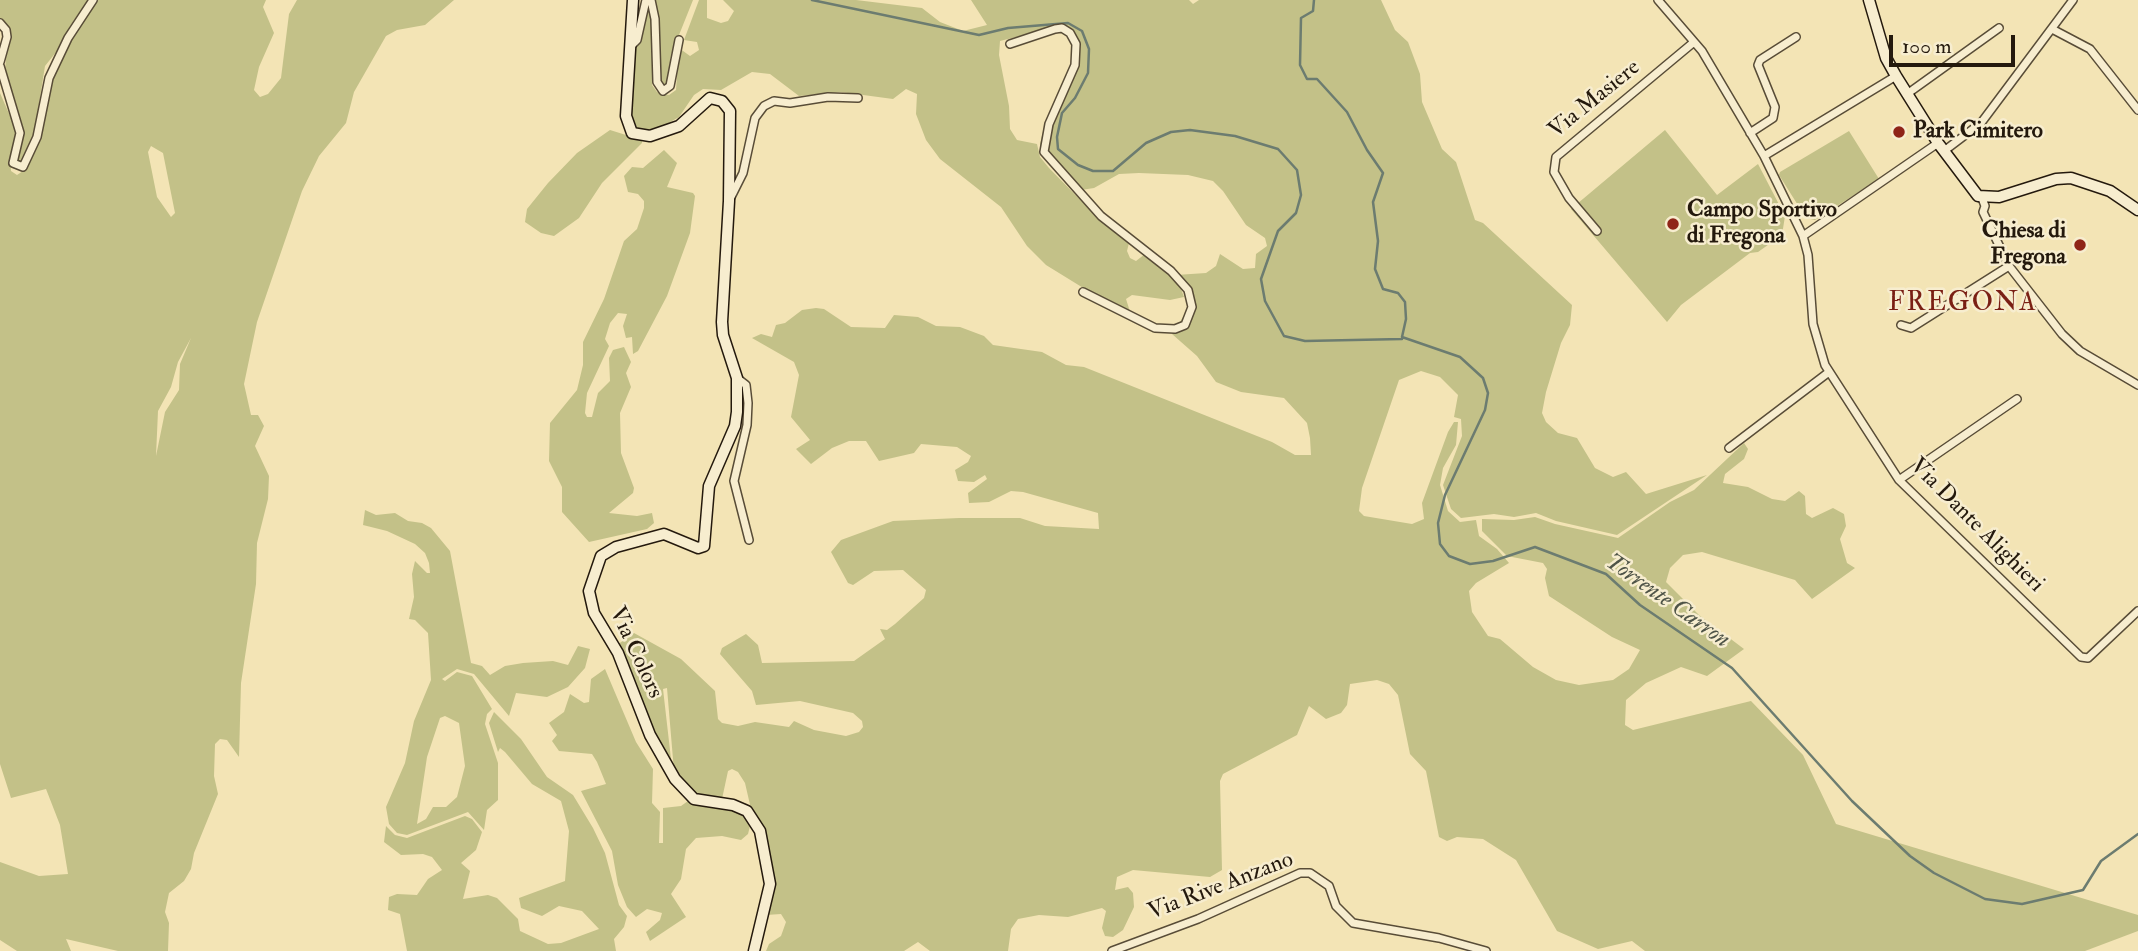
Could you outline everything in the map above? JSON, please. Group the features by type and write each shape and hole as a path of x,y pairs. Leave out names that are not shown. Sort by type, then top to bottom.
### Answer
{"street":[{"path":"0,23 6,30 6,37 0,64 20,133 13,163 23,167 37,137 49,78 68,38 93,0"},
{"path":"630,47 633,0"},
{"path":"630,47 637,40 648,0"},
{"path":"648,0 656,19 657,82 663,91 670,86 680,40"},
{"name":"Via Dante Alighieri","path":"1658,0 1694,42 1764,156 1803,236 1813,324 1827,369 1899,480 2081,657 2088,658 2138,611"},
{"path":"1869,0 1886,58 1941,147 1973,191 1982,198 1999,197 2056,179 2071,178 2110,191 2138,210"},
{"path":"1803,236 1981,123 2073,0"},
{"path":"1907,94 1999,27"},
{"path":"1010,44 1055,29 1062,28 1070,33 1076,44 1075,65 1049,124 1044,152 1101,216 1182,283 1192,307 1185,325 1175,329 1155,328 1083,292"},
{"path":"2052,29 2090,49 2138,110"},
{"path":"1749,132 1773,118 1775,107 1758,65 1760,60 1796,37"},
{"name":"Via Masiere","path":"1597,231 1569,198 1554,172 1556,157 1694,42"},
{"name":"Via Colors","path":"630,47 626,116 632,134 650,136 678,126 710,98 727,106 732,123 723,335 737,378 735,426 709,486 704,546 698,548 664,534 616,547 601,556 589,591 594,613 618,653 650,735 675,779 694,799 733,805 747,811 760,831 770,884 754,951"},
{"path":"1764,156 1896,76"},
{"path":"729,201 743,173 755,118 764,106 774,101 790,103 828,97 858,98"},
{"path":"1982,198 1983,212 2009,265 2069,343 2138,385"},
{"path":"1901,325 1911,328 2009,265"},
{"path":"1729,448 1827,369"},
{"path":"737,378 746,385 748,402 747,425 734,481 749,540"},
{"path":"1899,480 2017,399"},
{"name":"Via Rive Anzano","path":"1112,951 1198,919 1300,873 1310,873 1322,880 1332,892 1336,906 1353,923 1486,951"}],"shaded area":[{"path":"0,0 88,0 70,26 61,46 45,66 34,135 20,165 16,159 22,132 5,69 9,30 6,23 0,21"},
{"path":"94,0 266,0 263,7 274,33 259,67 254,90 260,97 268,94 281,78 289,14 297,0 454,0 425,25 397,30 386,36 354,92 346,123 319,156 302,191 257,322 244,384 251,415 258,415 264,426 255,446 269,476 268,499 257,543 256,584 241,683 239,757 227,740 220,739 215,744 214,776 218,794 194,853 191,869 184,881 169,893 165,912 169,923 168,951 118,951 66,939 71,951 17,951 0,940 0,862 39,876 68,874 60,825 46,789 11,798 0,764 0,93 17,132 10,158 11,171 17,175 23,171 36,148 48,89 75,29","holes":["151,146 163,153 175,213 171,217 157,197 148,152","191,338 180,364 179,390 165,412 156,456 158,411"]},
{"path":"656,0 693,0 671,55 667,85 662,87 659,83"},
{"path":"699,0 707,0 707,18 721,23 728,21 734,11 723,0 856,0 922,8 940,22 963,31 987,25 971,0 1189,0 1193,4 1199,0 1381,0 1395,30 1408,42 1420,74 1422,102 1442,149 1456,162 1475,220 1483,223 1572,305 1570,325 1561,343 1546,392 1542,413 1546,422 1558,433 1577,438 1595,468 1613,477 1626,472 1646,494 1707,475 1617,535 1556,521 1536,513 1514,517 1494,514 1461,518 1451,509 1443,485 1462,436 1461,419 1454,417 1458,395 1440,377 1421,371 1399,380 1362,488 1359,511 1364,516 1412,524 1424,519 1422,503 1448,432 1454,422 1458,422 1456,445 1443,468 1440,485 1448,511 1460,522 1476,520 1479,536 1497,549 1509,563 1476,583 1469,591 1472,612 1488,636 1500,639 1533,667 1556,680 1579,685 1613,680 1629,669 1640,650 1612,637 1549,596 1545,578 1547,569 1543,563 1507,556 1482,531 1482,519 1514,520 1535,517 1618,538 1670,502 1694,490 1744,443 1748,449 1744,459 1725,474 1723,483 1748,487 1772,499 1785,501 1799,491 1805,496 1806,514 1812,518 1833,508 1844,514 1846,526 1840,539 1847,563 1855,568 1812,599 1795,580 1702,552 1683,555 1670,568 1666,582 1699,615 1744,649 1707,676 1681,667 1646,683 1626,700 1625,725 1633,730 1751,701 1803,755 1836,824 2138,915 2138,931 2085,951 1645,951 1632,941 1598,949 1557,931 1516,860 1483,839 1457,837 1447,841 1439,837 1426,771 1410,754 1398,695 1389,684 1377,680 1350,684 1347,705 1341,713 1326,719 1309,706 1297,735 1223,774 1220,781 1222,870 1210,877 1133,870 1117,877 1115,890 1128,887 1133,893 1134,907 1123,930 1113,937 1105,936 1102,928 1106,911 1102,908 1068,917 1039,915 1018,919 1011,929 1008,951 930,951 918,942 904,951 766,951 769,944 781,936 786,922 781,914 766,915 771,896 745,783 738,772 732,769 728,771 722,799 693,795 674,771 667,688 663,689 671,759 669,761 652,730 617,645 634,633 681,659 715,691 718,719 722,723 738,726 755,722 789,727 794,721 814,730 846,736 859,732 863,727 862,721 853,713 800,701 756,705 752,691 720,654 722,648 746,634 758,645 762,663 854,661 885,639 880,629 887,630 895,624 924,598 926,590 903,570 874,571 853,585 848,583 831,552 841,540 893,521 959,518 1020,518 1045,526 1099,529 1098,513 1023,492 1011,491 989,502 969,503 968,493 987,479 985,475 974,482 958,481 955,470 968,462 971,456 957,447 921,444 914,453 879,461 866,441 849,441 832,448 811,464 796,449 810,440 791,417 799,375 794,362 752,338 761,334 772,337 776,325 785,323 802,310 816,308 824,309 851,327 885,328 894,315 918,317 936,326 960,327 984,336 993,345 1042,352 1066,365 1084,367 1272,442 1295,455 1311,455 1310,438 1307,423 1284,398 1241,392 1216,382 1197,356 1172,334 1189,308 1188,296 1176,275 1206,273 1216,266 1220,254 1243,269 1255,268 1256,254 1267,246 1265,238 1246,225 1223,191 1213,181 1188,175 1139,173 1119,174 1094,188 1081,190 1065,180 1042,155 1040,144 1045,124 1071,73 1073,50 1068,35 1060,26 1000,41 999,55 1009,106 1010,129 1017,140 1037,144 1040,157 1049,168 1103,223 1129,243 1127,251 1130,258 1136,261 1145,254 1167,271 1181,289 1184,297 1170,300 1132,295 1126,299 1132,318 1046,265 1027,246 1001,207 940,159 926,140 916,114 917,94 906,89 893,99 841,92 799,96 770,74 752,72 721,90 703,89 694,95 679,117 665,125 646,131 635,130 629,120 633,50 641,37 648,4 651,5 654,69 652,85 657,92 669,95 676,90 679,48 690,56 699,50 697,42 684,40"},
{"path":"610,130 642,140 642,143 602,183 579,218 554,236 541,233 525,222 527,209 548,183 577,153"},
{"path":"1665,130 1717,195 1758,164 1785,216 1782,235 1758,252 1750,253 1681,305 1667,322 1571,209"},
{"path":"1849,131 1879,179 1815,220 1806,218 1779,175 1780,172"},
{"path":"664,150 677,163 667,187 693,193 695,196 690,233 667,296 638,351 633,354 632,337 626,338 623,326 627,314 618,313 610,323 605,339 609,346 587,393 585,413 587,417 592,417 598,393 610,381 609,358 613,350 624,347 631,362 626,373 631,387 620,413 621,453 634,488 633,493 609,513 637,516 652,513 654,523 647,529 589,542 562,512 562,487 549,461 550,423 577,390 583,365 583,342 604,299 624,241 637,229 644,208 644,201 638,194 628,192 624,176 632,167 643,168"},
{"path":"365,510 376,515 395,513 408,521 422,523 431,528 450,551 471,663 482,666 490,675 505,666 523,663 553,661 568,665 578,646 590,649 585,668 568,687 547,697 516,693 509,716 474,674 457,669 442,679 445,681 457,672 472,676 492,709 487,714 485,724 498,763 498,800 487,810 484,830 468,812 407,835 397,833 389,824 386,807 405,763 414,721 431,680 428,633 415,620 409,619 414,597 412,574 415,561 430,573 425,553 415,544 387,531 363,525","holes":["445,716 459,723 465,766 457,797 446,807 433,807 426,819 417,824 427,757 440,718"]},
{"path":"605,669 636,742 653,769 652,803 660,812 659,843 663,843 663,808 681,806 688,801 743,812 750,826 748,834 741,840 722,836 696,838 686,849 681,879 671,894 686,917 650,941 646,932 660,920 662,913 647,909 636,917 627,907 618,885 612,851 581,791 606,784 597,762 592,754 559,751 552,741 557,735 549,723 564,712 570,694 584,703 589,702 591,679"},
{"path":"494,712 521,739 547,777 573,795 593,828 605,853 619,905 627,916 624,927 614,939 616,951 407,951 400,914 388,910 389,897 397,894 417,895 428,879 442,870 432,857 423,854 401,855 384,842 386,826 395,835 407,838 465,816 472,819 482,832 476,850 461,863 470,871 463,899 488,895 497,898 518,919 520,931 548,944 561,943 599,929 582,911 559,906 542,916 521,908 519,898 565,881 569,831 561,801 532,784 500,748 498,752 489,723"}],"waterway":[{"path":"812,0 979,35 1008,28 1068,23 1082,31 1089,49 1088,73 1075,98 1062,113 1057,137 1058,149 1078,165 1093,171 1113,171 1146,143 1171,132 1190,130 1235,136 1278,149 1297,170 1301,195 1296,213 1278,231 1261,279 1265,301 1284,336 1305,341 1402,339"},
{"name":"Torrente Carron","path":"1314,0 1313,11 1301,18 1300,65 1307,79 1317,79 1347,112 1383,173 1373,202 1378,241 1375,269 1383,289 1398,293 1405,302 1406,319 1402,337 1460,357 1483,378 1488,393 1485,410 1445,495 1438,523 1440,544 1449,556 1470,564 1493,561 1535,547 1606,574 1640,605 1732,668 1852,801 1910,856 1934,873 1985,899 2022,904 2083,890 2101,861 2138,834"}],"place":[{"name":"Park Cimitero","path":"1899,132"},
{"name":"Campo Sportivo di Fregona","path":"1673,224"},
{"name":"Chiesa di Fregona","path":"2080,245"}],"district":[{"name":"FREGONA","path":"1963,304"}]}
